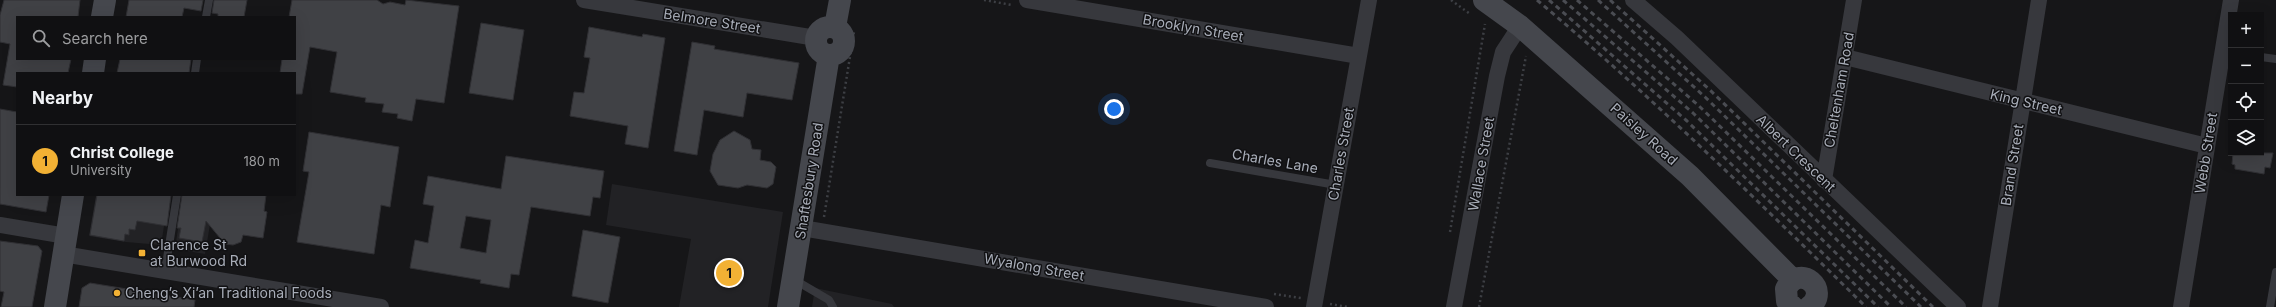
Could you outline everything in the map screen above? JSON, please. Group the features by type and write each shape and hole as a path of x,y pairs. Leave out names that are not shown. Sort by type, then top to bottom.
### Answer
{"main road":[{"path":"102,16 104,0"},
{"path":"840,0 845,29 843,35 844,44 838,53 829,55 820,51 816,38 822,29 845,29"},
{"name":"Paisley Road","path":"1484,0 1520,26 1690,176 1793,280 1802,278 1811,281 1816,289 1802,306"},
{"name":"Shaftesbury Road","path":"788,307 793,278 812,229 829,55"},
{"path":"93,72 95,60"},
{"path":"55,307 73,196"}],"street":[{"name":"Belmore Street","path":"584,0 617,3 816,38"},
{"name":"Brooklyn Street","path":"1027,0 1359,56"},
{"name":"Charles Street","path":"1319,305 1336,185 1369,0"},
{"name":"Albert Crescent","path":"1633,0 1705,65 1958,307"},
{"name":"Cheltenham Road","path":"1824,180 1846,57 1854,0"},
{"name":"Brand Street","path":"1990,307 2039,0"},
{"name":"Webb Street","path":"2181,307 2207,146 2227,51 2231,0"},
{"name":"Wallace Street","path":"1454,307 1497,76 1503,52 1520,26"},
{"name":"King Street","path":"1846,57 2207,146"},
{"path":"0,225 65,245 165,271 382,307"},
{"name":"Wyalong Street","path":"812,229 1266,307"}],"lane":[{"path":"206,16 209,0"},
{"path":"2264,57 2276,59"},
{"path":"195,72 197,60"},
{"name":"Charles Lane","path":"1210,163 1336,185"},
{"path":"165,271 177,196"},
{"path":"2270,307 2276,272"},
{"path":"793,278 829,300 833,307"}],"path":[{"path":"1450,235 1485,24"},
{"path":"812,229 845,29"},
{"path":"1480,307 1526,55"},
{"path":"1319,305 1348,307"}],"shaded area":[{"path":"612,184 783,212 768,307 679,307 691,239 606,225"},
{"path":"96,196 169,196 161,245 126,242 89,236"},
{"path":"183,196 215,196 205,254 175,249"},
{"path":"815,288 892,304 894,307 812,307"}],"building":[{"path":"4,0 80,0 78,16 16,16 16,60 71,60 68,72 16,72 16,87 3,85 10,44 0,42 0,15"},
{"path":"129,0 203,0 201,11 184,8 182,16 126,16"},
{"path":"214,0 247,0 244,16 218,16 218,14 212,13"},
{"path":"292,0 377,0 383,4 390,2 405,5 406,0 459,6 444,103 416,99 412,121 397,118 398,114 382,112 384,104 365,102 366,98 330,92 337,52 310,47 302,94 296,94 296,72 280,72 282,60 296,60 296,16 289,16"},
{"path":"481,23 524,30 513,100 469,93"},
{"path":"589,27 642,37 643,34 665,38 648,148 625,144 628,126 570,116 574,92 584,93 590,58 584,57"},
{"path":"692,42 715,46 714,49 799,63 792,100 747,93 743,117 704,110 697,155 674,151"},
{"path":"120,60 191,60 189,72 117,72"},
{"path":"0,109 16,112 16,196 49,196 46,212 0,204"},
{"path":"734,131 750,140 752,149 761,150 760,160 771,162 776,167 773,184 767,188 747,185 738,188 718,185 710,171 713,154 720,140"},
{"path":"309,132 399,147 390,207 381,205 374,254 297,242 309,172 303,171"},
{"path":"2264,153 2273,153 2270,168 2265,167 2264,174 2235,169 2235,165 2232,164 2233,156 2264,156"},
{"path":"506,156 604,171 600,198 593,197 590,216 531,207 519,275 511,274 509,288 480,283 481,280 410,268 415,240 428,243 434,206 423,204 428,176 501,189","holes":["466,216 491,220 486,253 460,248"]},
{"path":"97,196 171,196 167,226 137,221 135,230 129,229 129,235 125,234 124,241 90,235"},
{"path":"182,196 266,196 264,211 267,212 263,238 243,235 241,242 233,245 225,244 206,221 202,242 179,238 181,228 177,228"},
{"path":"583,230 620,237 608,303 572,296"},
{"path":"0,241 38,246 42,251 32,307 1,307 4,292 0,291"},
{"path":"90,283 195,300 194,307 79,307 82,288"}],"railway":[{"path":"1537,0 1663,112 1745,189 1866,307"},
{"path":"1549,0 1687,121 1878,307"},
{"path":"1563,0 1693,113 1891,307"},
{"path":"1577,0 1698,105 1906,307"},
{"path":"1598,0 1705,97 1921,307"},
{"path":"1610,0 1710,90 1933,307"}],"place":[{"name":"Clarence St at Burwood Rd","path":"142,253"},
{"name":"Christ College","path":"729,273"},
{"name":"Cheng’s Xi’an Traditional Foods","path":"117,293"}]}
